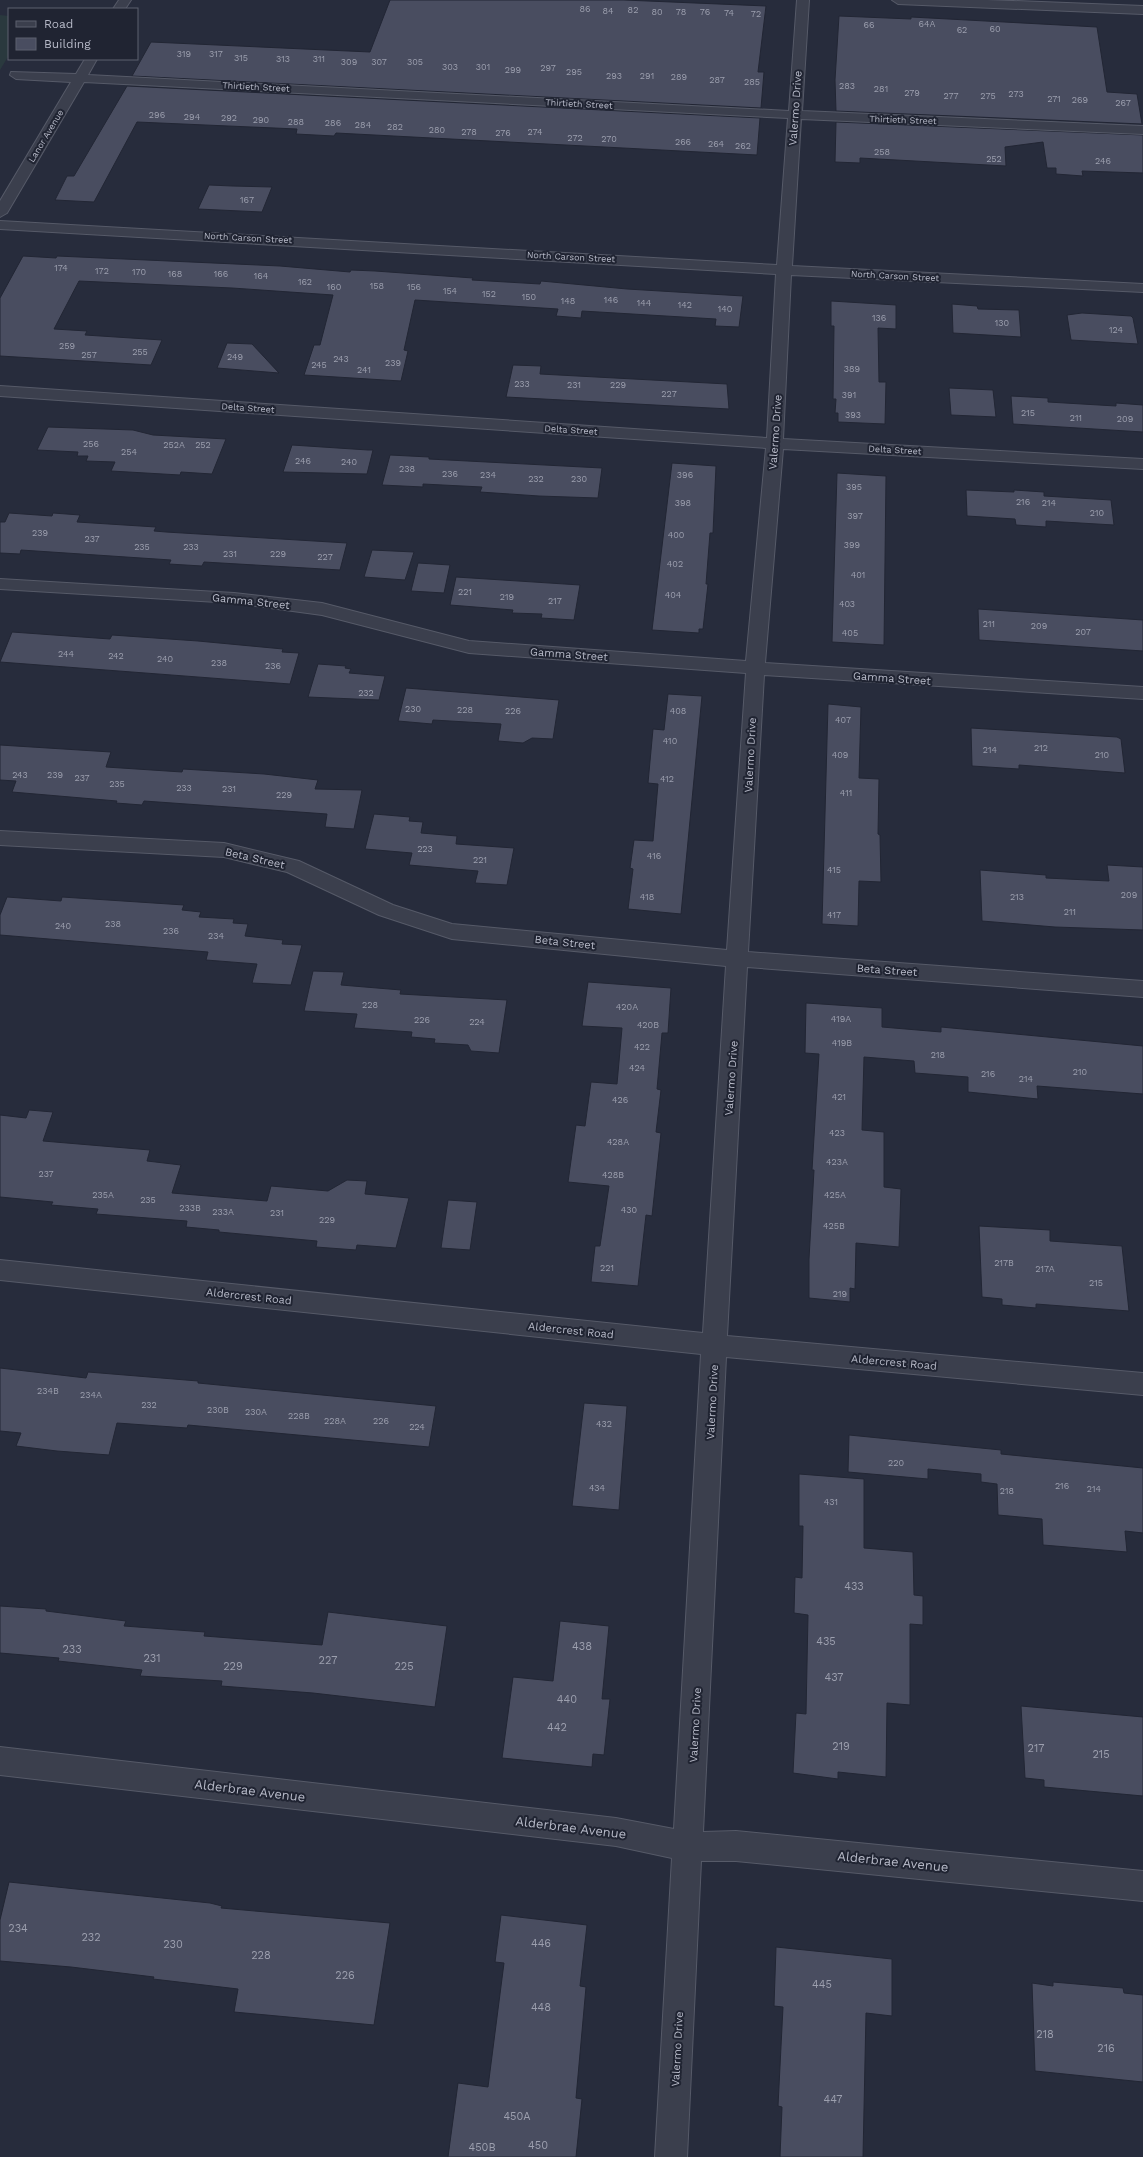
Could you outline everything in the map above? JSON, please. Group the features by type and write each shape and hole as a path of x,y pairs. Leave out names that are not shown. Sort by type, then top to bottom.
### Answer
{"street":[{"name":"Valermo Drive","path":"671,2157 689,1847 714,1345 755,668 775,443 784,270 802,0"},
{"path":"898,0 1143,10"},
{"name":"Lanor Avenue","path":"0,213 90,60"},
{"name":"Thirtieth Street","path":"16,75 794,115 1143,130"},
{"name":"North Carson Street","path":"0,225 784,270 1143,288"},
{"name":"Delta Street","path":"0,391 775,443 1143,464"},
{"name":"Gamma Street","path":"0,584 234,598 322,609 469,647 569,653 755,668 1143,693"},
{"name":"Beta Street","path":"0,838 224,850 292,866 386,910 452,931 738,959 1143,989"},
{"name":"Aldercrest Road","path":"0,1270 714,1345 1143,1384"},
{"name":"Alderbrae Avenue","path":"0,1761 616,1832 689,1847 736,1846 1143,1886"}],"shaded area":[{"path":"0,15 8,16 8,57 0,70"}],"building":[{"path":"390,0 624,0 766,6 758,72 764,72 761,108 132,76 151,42 370,52"},
{"path":"839,16 911,19 911,17 1097,27 1107,92 1137,94 1142,124 836,111 835,80"},
{"path":"127,86 760,118 757,155 336,133 334,136 296,134 297,129 137,122 94,202 55,200 67,176 74,176"},
{"path":"836,122 1143,135 1143,173 1082,171 1083,176 1056,174 1056,168 1047,168 1043,142 1005,147 1006,166 860,158 860,163 835,162"},
{"path":"209,185 272,187 262,212 198,209"},
{"path":"23,256 56,258 57,256 280,266 350,272 351,270 375,271 473,278 472,280 540,284 541,281 627,289 743,296 739,327 715,326 716,319 582,311 581,318 556,316 558,309 415,300 404,350 408,351 401,381 304,375 314,345 320,345 333,295 232,288 79,281 54,329 87,331 85,335 162,340 151,365 0,356 0,298"},
{"path":"831,301 896,305 896,329 878,328 879,382 886,382 885,424 838,422 838,413 835,413 836,399 833,399 834,326 831,326"},
{"path":"952,304 977,306 978,309 1019,310 1021,337 953,333"},
{"path":"1082,313 1131,316 1133,318 1138,344 1071,340 1067,315"},
{"path":"227,343 252,344 279,373 217,368"},
{"path":"513,365 541,366 540,374 727,384 729,409 506,397"},
{"path":"949,388 993,390 996,417 951,415"},
{"path":"1011,396 1048,398 1048,402 1116,406 1116,403 1143,405 1143,432 1013,424"},
{"path":"48,427 133,430 153,435 226,439 212,474 181,472 180,475 111,471 115,462 86,461 88,456 77,456 78,452 37,450"},
{"path":"292,445 373,450 367,474 283,472"},
{"path":"390,455 429,457 429,459 602,468 598,498 480,492 482,487 423,484 423,487 382,485"},
{"path":"672,463 716,466 713,533 710,533 706,584 708,584 703,629 699,629 699,633 652,630"},
{"path":"837,473 886,476 884,645 832,642"},
{"path":"966,490 1014,492 1014,490 1044,492 1044,496 1111,500 1114,525 1046,521 1046,527 1016,525 1015,519 967,516"},
{"path":"9,513 52,516 53,513 80,515 77,522 156,527 154,531 347,543 340,570 204,562 202,566 169,564 171,560 21,550 20,554 0,553 0,522 5,522"},
{"path":"372,550 414,552 405,580 364,577"},
{"path":"418,563 450,565 444,593 411,591"},
{"path":"456,577 580,585 574,620 541,618 542,614 512,613 513,610 450,605"},
{"path":"978,609 1143,620 1143,651 979,640"},
{"path":"12,632 110,639 112,635 198,641 283,649 282,652 299,653 290,684 0,662"},
{"path":"318,664 346,666 345,668 351,669 349,673 385,676 379,700 308,697"},
{"path":"406,688 559,700 553,739 532,738 523,743 498,741 501,724 433,720 432,724 398,721"},
{"path":"668,694 702,696 681,914 628,909 633,869 630,868 634,840 653,841 658,784 648,783 653,729 664,730"},
{"path":"828,704 861,707 859,778 879,779 878,834 880,835 881,882 859,881 858,926 822,924"},
{"path":"971,728 1117,737 1121,739 1125,773 1019,765 1019,769 972,766"},
{"path":"0,745 111,752 106,767 182,772 183,769 264,774 318,780 315,789 362,790 354,829 325,827 327,814 144,801 142,805 116,803 117,801 12,792 16,781 0,780"},
{"path":"374,814 410,817 409,821 423,822 421,833 457,836 456,844 514,848 507,885 475,883 478,871 409,865 412,853 365,849"},
{"path":"1107,865 1143,867 1143,930 1055,927 982,921 980,870 1046,875 1046,878 1109,881"},
{"path":"7,897 61,901 62,897 184,905 182,910 201,912 199,917 234,919 233,923 248,924 245,936 283,940 282,944 302,945 291,985 252,983 257,964 206,960 208,952 0,935 0,915"},
{"path":"313,971 344,972 341,985 401,990 400,994 507,1000 499,1053 471,1051 468,1045 434,1043 435,1039 411,1037 412,1032 354,1028 357,1014 304,1011"},
{"path":"588,982 671,988 668,1033 662,1033 657,1089 661,1090 656,1132 661,1133 652,1216 646,1215 638,1286 591,1282 595,1246 600,1246 609,1186 568,1182 576,1125 585,1126 591,1082 617,1084 622,1028 582,1026"},
{"path":"806,1003 882,1008 882,1027 941,1032 941,1027 1143,1046 1143,1094 1037,1086 1038,1099 968,1092 968,1077 915,1073 914,1061 864,1057 862,1130 884,1132 884,1187 901,1189 899,1247 856,1243 855,1289 850,1288 850,1302 809,1298 809,1259 814,1170 812,1170 819,1054 805,1053"},
{"path":"29,1110 53,1112 43,1141 150,1150 147,1161 181,1165 172,1193 267,1201 271,1186 328,1191 347,1180 367,1181 365,1194 409,1198 396,1248 357,1245 356,1250 316,1247 317,1241 219,1232 219,1230 186,1227 187,1221 96,1214 98,1209 51,1205 53,1202 0,1197 0,1115 26,1118"},
{"path":"448,1200 477,1202 470,1250 441,1248"},
{"path":"979,1226 1050,1230 1050,1241 1122,1246 1129,1311 1036,1304 1036,1308 1002,1305 1002,1299 982,1297"},
{"path":"0,1368 86,1378 88,1372 198,1381 198,1383 436,1406 429,1447 188,1425 187,1428 117,1423 109,1455 57,1451 16,1446 21,1433 0,1431"},
{"path":"584,1403 627,1406 619,1510 572,1506"},
{"path":"849,1435 1001,1450 1001,1454 1143,1468 1143,1533 1125,1531 1127,1552 1043,1545 1042,1519 998,1515 997,1484 981,1482 981,1474 928,1469 928,1479 848,1472"},
{"path":"799,1474 864,1479 864,1548 913,1552 914,1595 923,1596 923,1625 910,1624 910,1705 887,1703 886,1777 838,1772 838,1779 793,1773 796,1713 806,1714 808,1615 794,1613 795,1577 802,1578 803,1526 799,1526"},
{"path":"0,1606 46,1609 46,1611 126,1621 124,1626 205,1632 204,1636 322,1645 328,1612 447,1626 435,1707 313,1693 221,1686 222,1681 140,1676 142,1670 58,1661 59,1658 0,1653"},
{"path":"560,1621 609,1626 602,1699 610,1699 604,1755 593,1754 592,1767 502,1758 513,1677 553,1681"},
{"path":"1021,1706 1143,1717 1143,1796 1044,1787 1044,1780 1025,1778"},
{"path":"9,1882 210,1903 222,1906 221,1908 390,1923 374,2025 234,2012 238,1989 71,1967 0,1961 0,1920"},
{"path":"501,1915 587,1925 580,1986 586,1987 576,2098 582,2099 576,2157 448,2157 458,2083 488,2087 504,1963 495,1962"},
{"path":"776,1947 892,1959 892,2016 866,2013 863,2157 780,2157 782,2107 778,2106 783,2007 774,2006"},
{"path":"1053,1982 1123,1988 1124,1993 1143,1995 1143,2082 1035,2071 1032,1983 1053,1986"}]}
